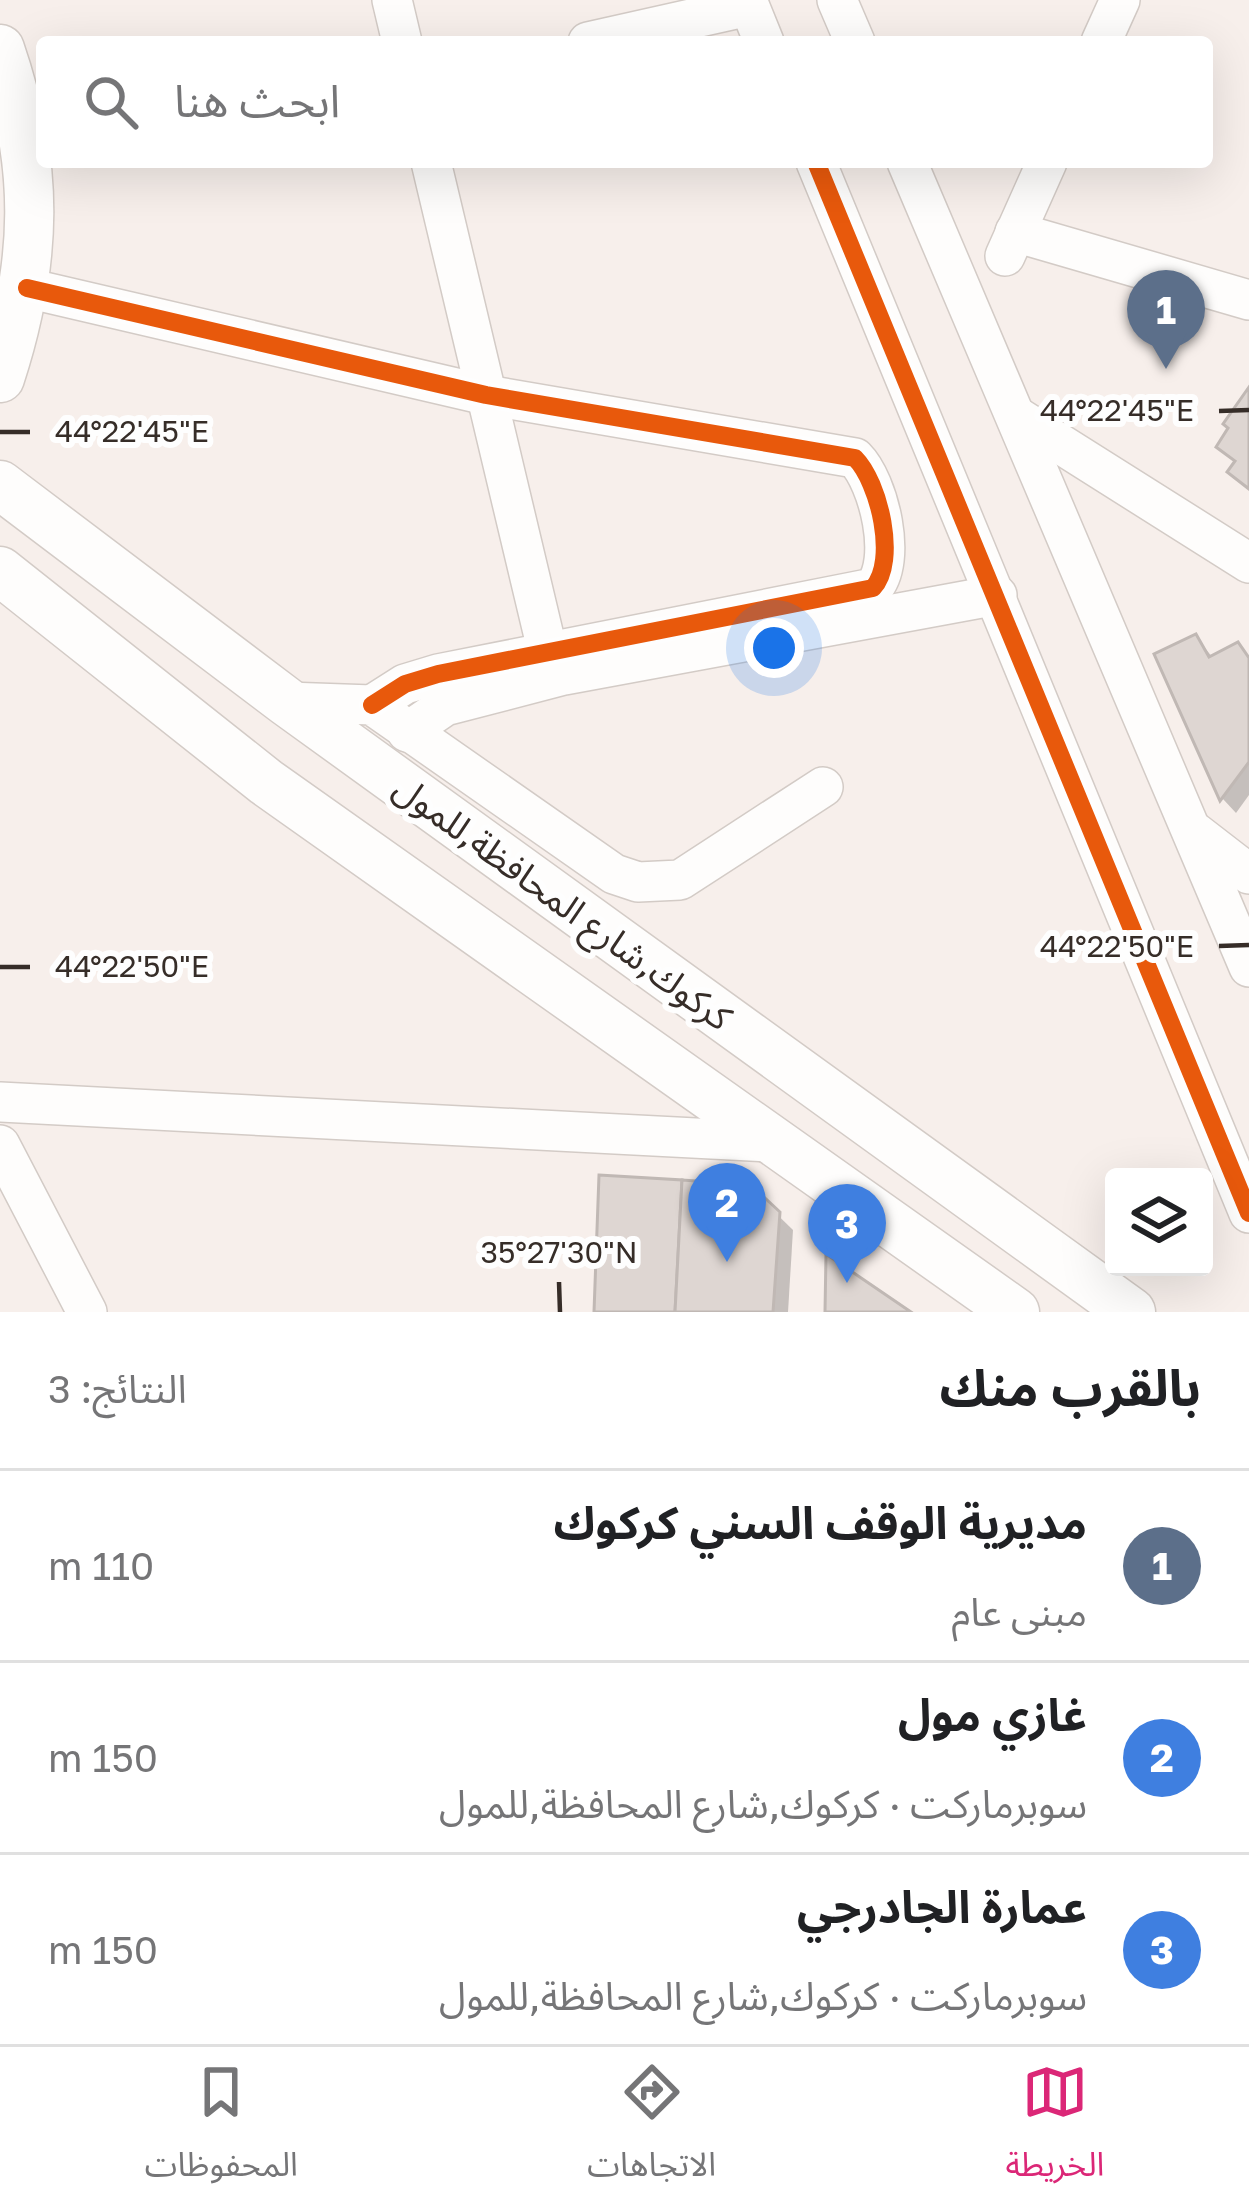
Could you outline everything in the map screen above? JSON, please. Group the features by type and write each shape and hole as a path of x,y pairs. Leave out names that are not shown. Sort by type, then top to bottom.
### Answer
{"main road":[{"path":"0,49 32,126 27,288 0,378"},
{"name":"كركوك,شارع المحافظة,للمول","path":"0,485 287,702 1131,1312"},
{"path":"62,621 103,562"},
{"name":"كركوك,شارع المحافظة,للمول","path":"0,571 266,782 1015,1312"}],"street":[{"path":"392,0 401,36"},
{"path":"837,0 852,36"},
{"path":"1104,36 1120,0"},
{"path":"626,36 753,16"},
{"path":"432,168 548,649"},
{"path":"830,168 997,595 1249,1213"},
{"path":"910,168 1196,833 1249,967"},
{"path":"1044,168 1010,244 1249,300"},
{"path":"27,288 487,395 855,458 868,471 884,560 883,577 873,588 548,649 421,678 372,705 287,702"},
{"path":"1016,416 1249,562"},
{"path":"407,732 445,706 564,675 997,595"},
{"path":"372,705 614,874 638,882 680,880 823,787"},
{"path":"1196,833 1249,874"},
{"path":"0,1102 771,1142"},
{"path":"0,1145 87,1312"}],"building":[{"path":"1249,387 1249,489 1227,472 1235,461 1216,447 1228,428 1223,424"},
{"path":"1196,634 1209,657 1238,642 1249,658 1249,762 1220,801 1154,654"},
{"path":"599,1175 682,1180 675,1312 594,1312"},
{"path":"682,1180 751,1185 780,1212 773,1312 675,1312"},
{"path":"826,1254 911,1312 825,1312"}],"cycle path":[{"path":"818,168 1249,1213"},
{"path":"27,288 486,395 855,458 864,469 878,503 885,541 880,576 873,588 438,674 405,684 372,705"}],"place":[{"name":"مديرية الوقف السني كركوك","path":"1166,369"},
{"name":"غازي مول","path":"727,1262"},
{"name":"عمارة الجادرجي","path":"847,1283"}]}
